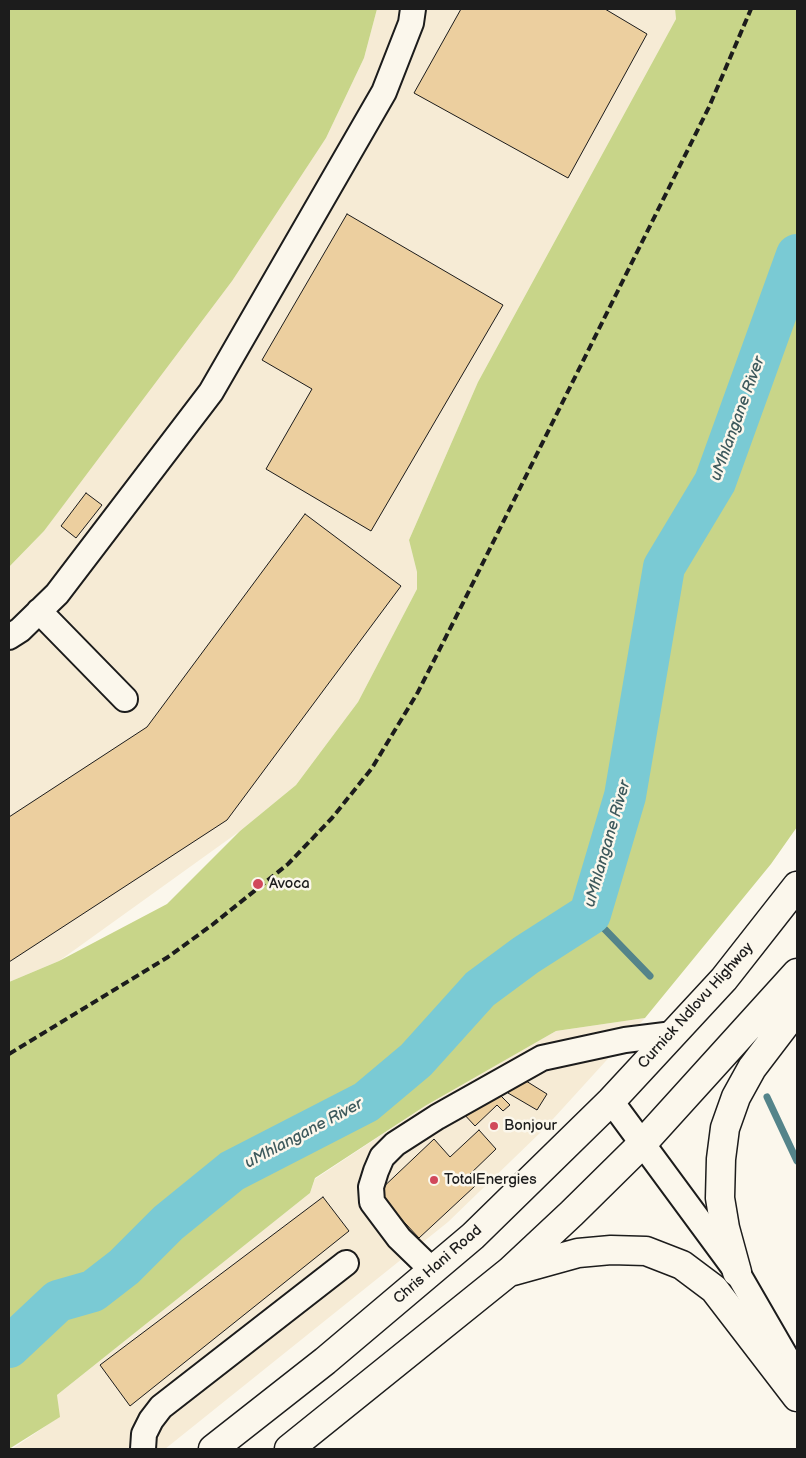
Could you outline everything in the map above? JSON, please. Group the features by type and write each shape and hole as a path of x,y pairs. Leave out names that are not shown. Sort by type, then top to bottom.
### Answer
{"main road":[{"name":"Curnick Ndlovu Highway","path":"611,1101 724,979 797,886"},
{"path":"289,1449 510,1271 642,1144 797,973"},
{"path":"737,1272 725,1228 720,1198 721,1159 725,1128 736,1097 752,1068 797,1009"},
{"name":"Chris Hani Road","path":"213,1449 325,1361 433,1271 473,1236 611,1101"},
{"path":"510,1271 578,1253 611,1250 646,1251 682,1265 714,1288 797,1397"}],"street":[{"path":"9,637 20,630 58,594 211,392 384,92 411,23 413,9"},
{"path":"40,611 125,698"},
{"path":"433,1271 399,1238 372,1202 371,1187 376,1171 382,1157 395,1144 437,1117 542,1058 625,1040 673,1034"},
{"path":"611,1101 737,1272 797,1376"},
{"path":"143,1449 144,1434 151,1420 162,1407 346,1263"}],"shaded area":[{"path":"377,9 675,9 676,19 478,382 409,540 417,572 417,589 358,702 296,785 240,831 59,961 9,982 9,567 44,531 326,138 364,58"},
{"path":"645,1018 543,1130 448,1222 165,1449 12,1449 59,1417 57,1395 310,1193 315,1179 425,1106 556,1031"}],"green space":[{"path":"9,9 377,9 364,58 326,138 232,281 44,531 9,567"},
{"path":"675,9 797,9 797,827 771,864 645,1018 556,1031 425,1106 315,1178 310,1193 57,1395 60,1417 9,1449 9,982 59,961 167,904 240,831 296,785 358,702 417,589 417,572 409,540 478,382 676,19"}],"building":[{"path":"461,9 605,9 647,34 568,178 414,93"},
{"path":"347,214 503,305 371,531 266,469 312,389 262,360"},
{"path":"86,493 102,505 76,538 61,526"},
{"path":"305,514 401,586 227,820 9,962 9,817 147,727"},
{"path":"518,1076 547,1094 537,1110 508,1093"},
{"path":"496,1091 510,1105 503,1111 497,1105 475,1126 462,1112 474,1101 479,1107"},
{"path":"479,1130 496,1149 467,1177 475,1186 419,1238 377,1193 434,1139 450,1157"},
{"path":"323,1197 349,1231 130,1406 100,1365"}],"waterway":[{"name":"uMhlangane River","path":"9,1347 58,1301 93,1291 124,1267 168,1223 232,1171 366,1102 416,1060 480,989 526,955 590,914 625,796 664,567 715,482 797,255"},
{"path":"590,914 650,976"},
{"path":"767,1097 797,1161"}],"railway":[{"path":"9,1054 168,957 212,925 288,864 332,818 372,768 418,692 459,611 709,107 751,9"}],"place":[{"name":"Avoca","path":"258,884"},
{"name":"Bonjour","path":"494,1126"},
{"name":"TotalEnergies","path":"434,1180"}]}
